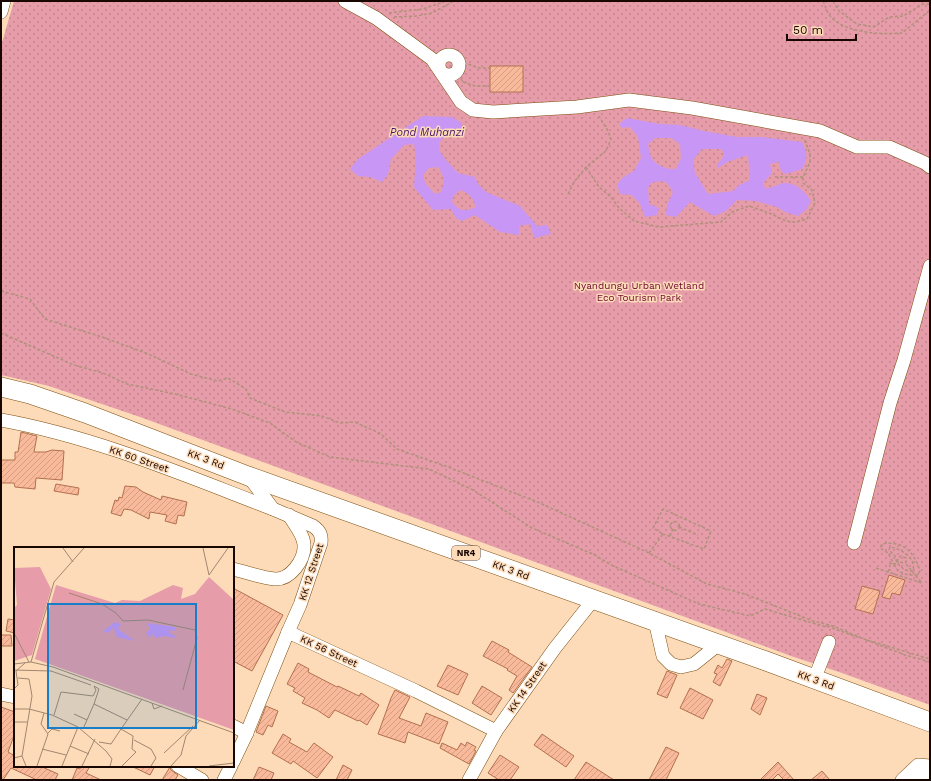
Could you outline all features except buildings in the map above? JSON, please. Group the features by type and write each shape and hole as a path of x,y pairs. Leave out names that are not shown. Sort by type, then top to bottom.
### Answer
{"highway":[{"name":"KK 3 Rd","path":"1,387 30,394 85,413 248,476 719,644 930,722"}],"street":[{"path":"1,12 4,1"},
{"path":"345,1 376,18 432,59 461,102 473,110 493,112 577,107 629,100 692,108 801,128 820,130 857,147 889,147 925,163 930,167"},
{"path":"440,71 449,75 455,73 459,67 459,60"},
{"path":"854,543 890,403 904,360 930,266"},
{"name":"KK 60 Street","path":"1,420 71,436 154,464 273,509"},
{"path":"248,476 273,509"},
{"name":"KK 12 Street","path":"273,509 313,526 322,536 300,605 288,632"},
{"path":"234,569 275,579 284,578 294,570 303,553 304,545 302,537 289,515"},
{"name":"KK 14 Street","path":"469,780 496,731 555,648 594,599"},
{"path":"655,621 663,656 671,664 681,667 694,664 719,644"},
{"name":"KK 56 Street","path":"234,760 247,733 288,632 416,691 496,731"},
{"path":"814,680 829,642"},
{"path":"1,694 14,697"},
{"path":"234,726 247,733"},
{"path":"902,780 918,765 930,767"},
{"path":"179,767 194,778"},
{"path":"224,780 230,767"},
{"path":"919,780 930,767"}],"path":[{"path":"376,18 384,14 423,9 446,1"},
{"path":"376,18 417,16 432,13 454,1"},
{"path":"823,1 828,13 842,26 863,32 902,33 930,10"},
{"path":"833,1 839,11 857,24 874,27 889,17 903,16 924,4 930,4"},
{"path":"459,60 479,68 490,68"},
{"path":"463,82 475,86 490,86"},
{"path":"568,194 574,182 586,167 606,151 612,139 598,115 600,104"},
{"path":"586,167 599,186 619,208 634,221 659,228 721,222 732,212 749,206 786,221 796,222 807,219 815,203 812,190 803,183 803,177 810,162 808,148 801,128"},
{"path":"775,177 803,177"},
{"path":"1,291 30,299 45,319 146,353 191,374 218,381 228,378 246,389 250,398 285,412 322,416 340,423 355,422 381,434 397,449 540,503 649,553 707,584 745,594 813,621 864,639 930,659"},
{"path":"1,332 74,365 103,373 127,384 175,394 232,409 270,423 296,442 330,457 429,469 473,490 532,528 583,549 632,574 699,604 750,616 765,609 826,627 833,627 905,655 930,662"},
{"path":"663,509 711,531 704,549 663,534 653,528 663,509"},
{"path":"679,516 677,522 679,523 679,528"},
{"path":"666,521 671,524 673,529 670,536"},
{"path":"671,524 674,521 677,522"},
{"path":"673,529 677,530 679,528 698,535"},
{"path":"649,553 663,534"},
{"path":"891,542 901,545 909,550 916,559 920,571 917,576 898,572 888,553 880,548 882,544 891,542"},
{"path":"890,547 897,548 905,553 912,561 914,567 912,571 909,572 902,569 895,556 889,550 890,547"},
{"path":"876,568 922,583 905,563 906,558 901,556 898,558 898,563"},
{"path":"888,572 890,566 889,563 905,563"}],"green space":[{"name":"Nyandungu Urban Wetland Eco Tourism Park","path":"14,1 930,1 930,705 791,656 140,417 49,386 1,375 1,46"}],"water":[{"name":"Pond Muhanzi","path":"423,116 452,117 462,123 461,135 455,137 445,135 439,143 439,150 445,159 458,173 475,177 478,184 486,192 520,206 537,226 547,225 551,234 534,238 530,224 519,226 519,235 500,232 475,215 462,221 456,218 451,209 433,210 414,187 416,158 414,144 404,145 391,159 388,174 382,182 370,177 358,176 350,169 358,159","holes":["438,167 443,176 443,185 441,192 435,194 425,183 423,175 429,168","460,190 470,196 476,207 463,210 458,208 452,202 453,196"]},
{"path":"627,118 660,124 680,125 737,137 761,137 802,142 806,156 802,169 786,174 781,171 779,162 770,164 772,173 763,183 765,188 771,188 780,184 789,183 802,190 811,201 806,210 798,216 785,212 777,207 756,201 737,200 726,211 714,216 690,202 676,217 666,215 667,205 673,192 667,183 659,181 651,183 648,188 649,204 659,208 657,215 645,217 640,204 632,195 620,194 617,185 622,178 634,171 641,158 638,137 630,127 622,128 619,124","holes":["655,138 671,138 680,144 681,158 676,169 669,169 653,160 648,144","702,149 722,149 724,156 717,165 718,168 727,162 748,155 750,180 739,185 733,191 708,194 695,173 693,160"]}]}
